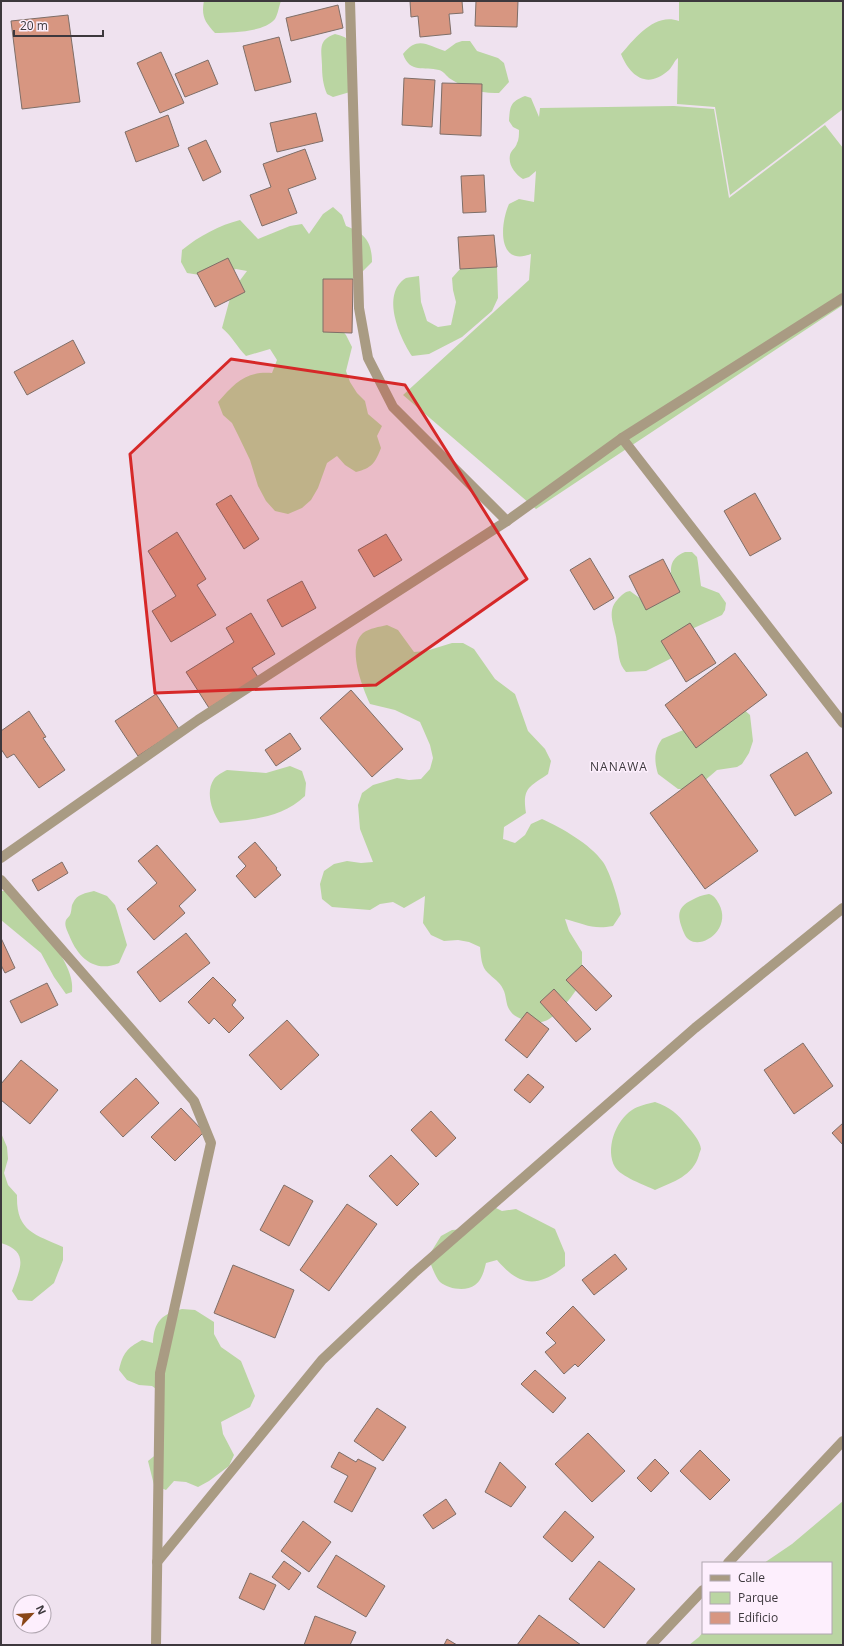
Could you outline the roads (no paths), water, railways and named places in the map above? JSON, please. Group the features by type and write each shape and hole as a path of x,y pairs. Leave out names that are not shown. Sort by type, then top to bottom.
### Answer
{"street":[{"path":"350,1 359,308 368,358 393,407 506,520"},
{"path":"1,858 198,720 506,520 622,438 843,298"},
{"path":"622,438 843,723"},
{"path":"1,880 194,1101 211,1143 160,1372 156,1645"},
{"path":"157,1562 322,1360 397,1289 695,1028 843,908"},
{"path":"729,1562 843,1442"},
{"path":"651,1645 702,1591"}],"district":[{"name":"NANAWA","path":"619,766"}]}
